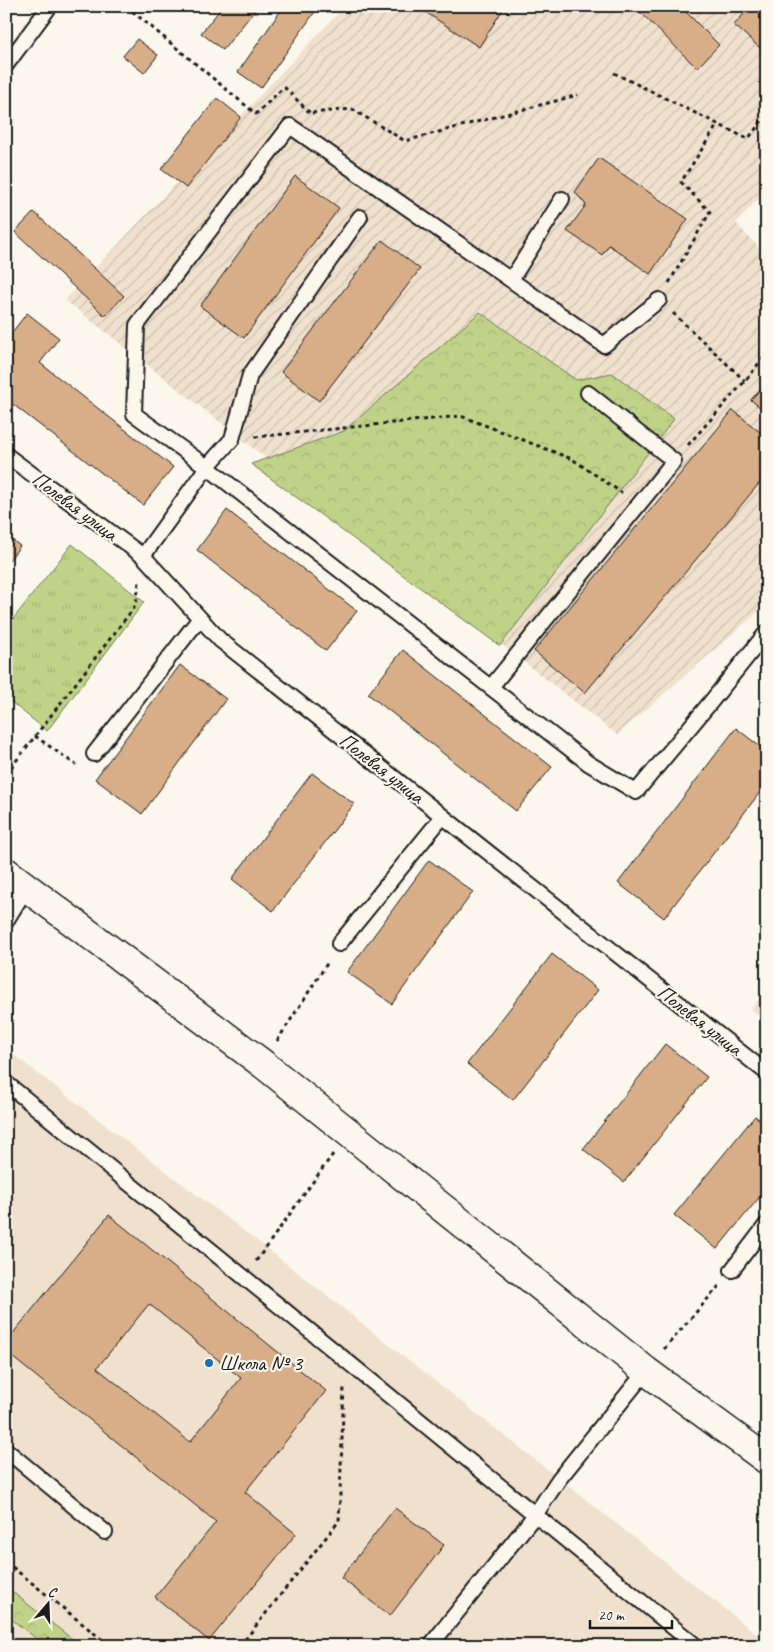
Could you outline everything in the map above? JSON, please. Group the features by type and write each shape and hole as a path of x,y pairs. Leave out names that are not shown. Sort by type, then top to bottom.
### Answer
{"street":[{"path":"16,880 263,1064 646,1371 767,1460"}],"lane":[{"path":"6,65 50,6"},
{"path":"659,300 604,345 290,126 137,325 134,414 207,467 588,762 636,792 767,632"},
{"path":"511,280 562,199"},
{"path":"143,556 207,467 232,439 250,375 360,217"},
{"path":"491,687 674,461 588,393"},
{"name":"Полевая улица","path":"6,455 143,556 220,640 767,1073"},
{"path":"94,754 200,618"},
{"path":"339,944 443,816"},
{"path":"6,921 16,880"},
{"path":"6,1082 696,1646"},
{"path":"732,1270 767,1224"},
{"path":"434,1641 535,1515 559,1479 646,1371"},
{"path":"6,1450 104,1532"}],"path":[{"path":"126,6 256,114 284,86 312,114"},
{"path":"614,73 748,139 767,114"},
{"path":"290,126 312,114 352,109 405,141 578,95"},
{"path":"718,124 681,182 710,212 659,300 745,381"},
{"path":"674,461 745,381 767,353"},
{"path":"232,439 460,416 572,459 638,505"},
{"path":"6,774 136,605 143,556"},
{"path":"35,736 83,770 94,754"},
{"path":"263,1064 339,944"},
{"path":"245,1277 348,1133"},
{"path":"646,1371 732,1270"},
{"path":"240,1646 339,1521 345,1360"},
{"path":"6,1562 110,1646"}],"shaded area":[{"path":"345,6 767,6 767,190 736,223 767,257 767,604 617,735 65,300"},
{"path":"767,988 767,1021 751,1010"},
{"name":"Школа № 3","path":"6,1049 265,1247 759,1636 752,1646 23,1646 6,1633"}],"green space":[{"path":"480,312 576,380 612,373 674,419 500,646 251,464 344,431"},
{"path":"72,544 144,602 47,731 6,698 6,628"},
{"path":"6,1587 81,1646 46,1646 6,1615"}],"building":[{"path":"223,6 258,6 223,50 201,33"},
{"path":"284,6 319,6 261,88 238,72"},
{"path":"416,6 505,6 479,47"},
{"path":"638,6 680,6 719,45 697,68 636,8"},
{"path":"751,6 767,6 767,54 734,25"},
{"path":"137,39 158,55 144,73 123,56"},
{"path":"217,98 241,117 186,188 161,169"},
{"path":"599,158 688,219 650,274 609,245 602,255 567,231 586,205 575,192"},
{"path":"295,176 339,208 244,338 200,306"},
{"path":"34,212 124,296 105,316 15,232"},
{"path":"382,240 420,269 319,401 281,372"},
{"path":"27,313 59,338 40,363 173,467 143,505 6,399 6,340"},
{"path":"767,381 767,413 751,400"},
{"path":"733,410 767,438 767,474 585,693 534,651"},
{"path":"227,510 357,611 326,651 197,550"},
{"path":"6,535 20,546 6,564"},
{"path":"403,650 552,767 516,811 368,694"},
{"path":"180,665 226,699 142,814 95,779"},
{"path":"736,728 767,752 767,783 664,918 618,883"},
{"path":"312,773 354,804 273,911 232,879"},
{"path":"429,860 473,892 392,1004 347,972"},
{"path":"552,954 598,990 513,1100 467,1064"},
{"path":"665,1044 707,1077 624,1182 583,1149"},
{"path":"755,1116 767,1125 767,1188 717,1249 674,1215"},
{"path":"109,1215 326,1391 245,1492 296,1534 209,1641 155,1597 216,1522 6,1352 6,1342","holes":["149,1304 241,1378 190,1442 97,1368"]},
{"path":"395,1508 444,1545 390,1616 341,1578"},
{"path":"673,1637 683,1646 665,1646"}],"place":[{"name":"Школа № 3","path":"209,1363"}]}
